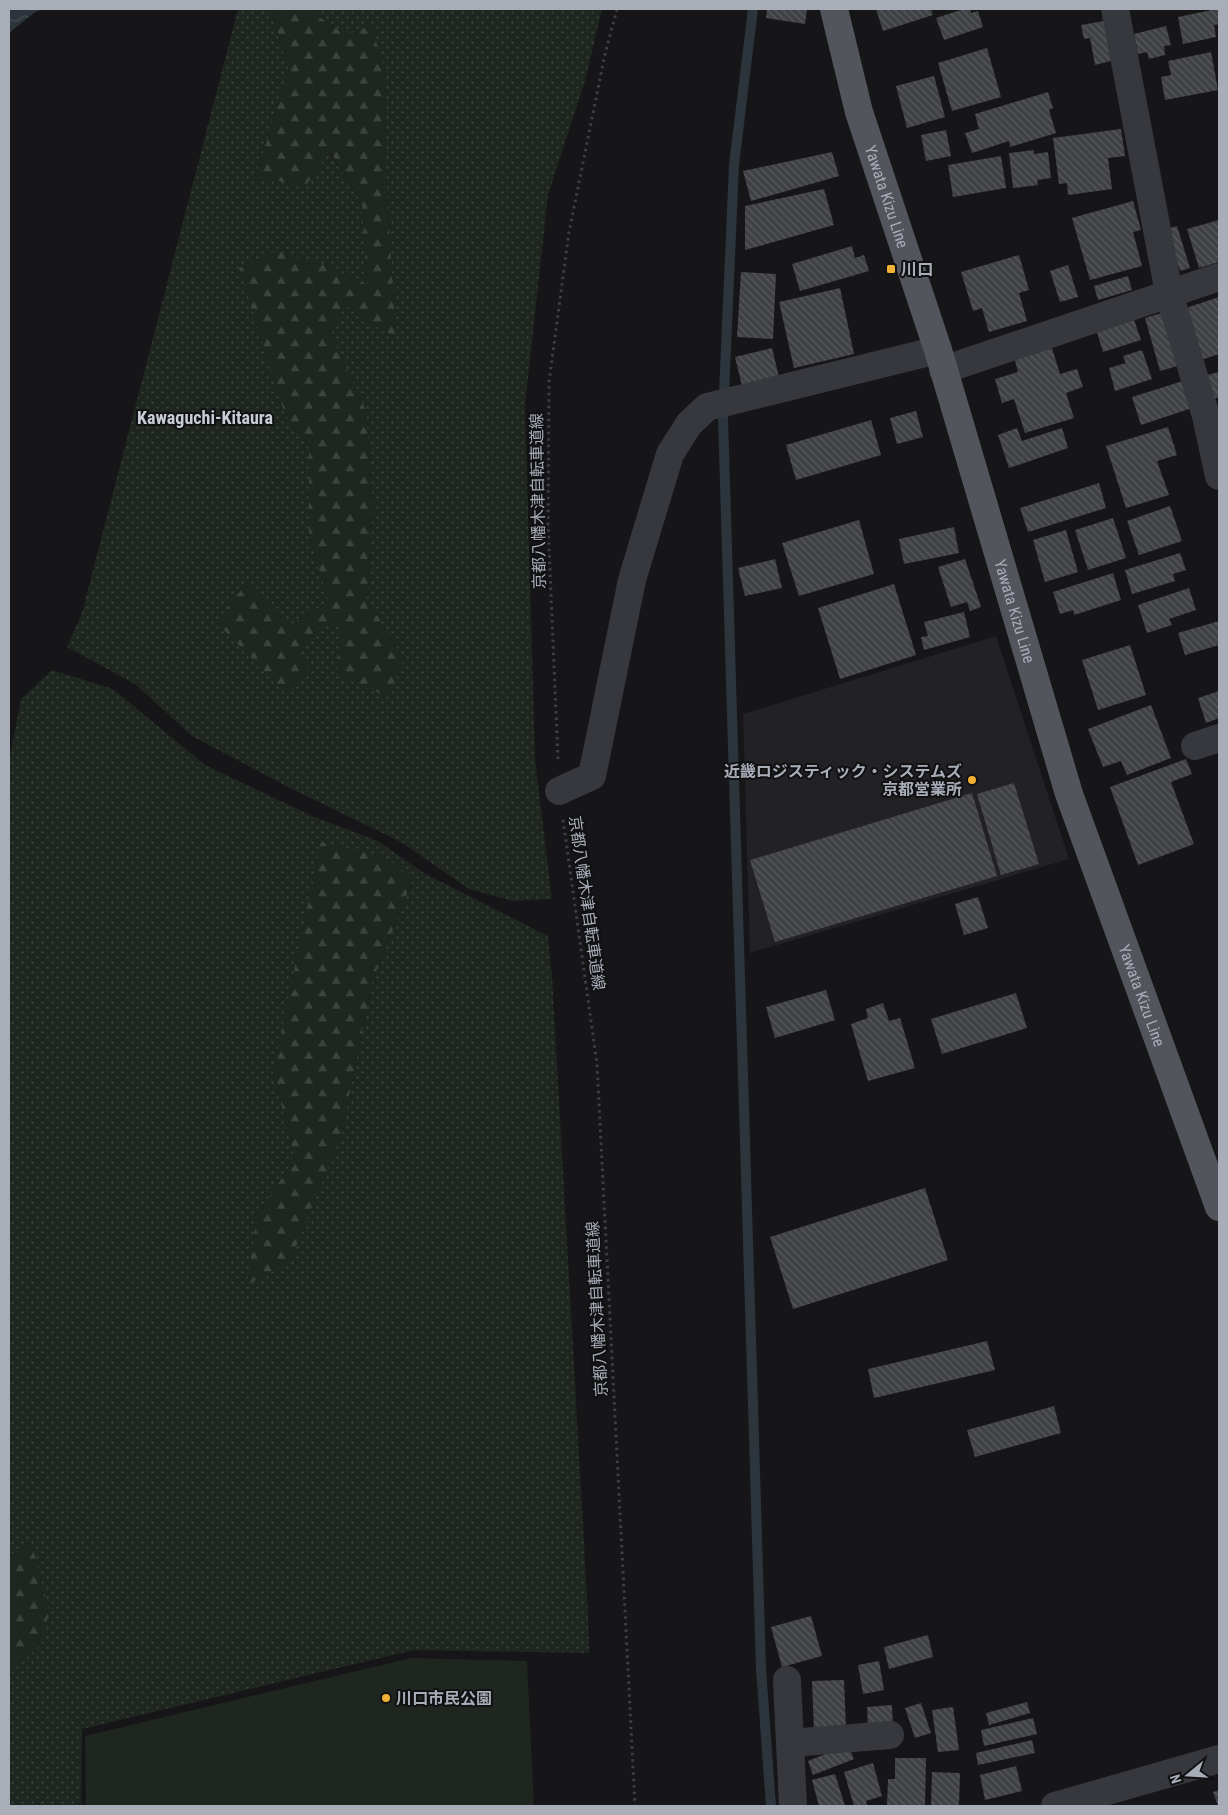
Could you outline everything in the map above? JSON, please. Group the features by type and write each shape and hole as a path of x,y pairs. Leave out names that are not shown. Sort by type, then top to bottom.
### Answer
{"main road":[{"name":"Yawata Kizu Line","path":"834,9 860,112 940,360 1069,794 1219,1207"}],"street":[{"path":"1116,9 1169,293 1206,416 1219,476"},
{"path":"559,791 592,776 632,580 670,454 690,424 707,407 940,360 1219,277"},
{"path":"787,1680 793,1806"},
{"path":"790,1743 890,1735"},
{"path":"1055,1806 1219,1759"}],"path":[{"name":"京都八幡木津自転車道線","path":"617,9 605,54 569,232 549,382 548,523 559,791 597,1064 635,1806"}],"shaded area":[{"path":"996,636 1069,859 750,953 743,714"}],"green space":[{"path":"238,9 271,9 289,71 255,178 329,151 362,203 367,286 328,266 284,412 309,448 309,536 329,602 292,624 300,653 319,626 342,626 404,660 367,599 373,505 366,411 331,334 344,305 370,323 396,336 386,175 385,70 347,35 313,13 312,9 602,9 585,81 548,195 525,405 535,760 552,899 512,901 469,889 401,842 288,787 192,736 135,684 67,647 82,613"},
{"path":"271,9 312,9 313,13 346,35 371,25 385,70 386,175 396,337 370,323 344,305 331,334 366,411 373,505 367,599 404,660 388,697 337,675 341,627 319,626 300,653 311,673 285,692 216,622 246,584 292,624 329,602 309,536 309,448 284,412 239,268 276,251 328,266 367,285 362,203 330,151 306,185 255,178 289,71"},
{"path":"52,670 113,689 205,765 312,816 378,841 424,873 548,936 552,976 589,1653 414,1650 82,1729 81,1806 9,1806 9,1674 41,1644 31,1541 9,1559 9,761 21,699","holes":["413,879 373,979 341,1135 257,1215 295,1159 273,1072"]},
{"path":"321,842 385,857 413,879 373,979 341,1135 290,1261 247,1285 257,1215 295,1159 273,1072"},
{"path":"31,1541 49,1612 41,1644 9,1674 9,1559"},
{"name":"川口市民公園","path":"411,1658 527,1661 534,1806 86,1806 85,1736"}],"water":[{"path":"9,9 44,9 35,12 9,33"}],"building":[{"path":"767,9 807,9 805,24 766,18"},
{"path":"876,9 931,9 933,15 883,31"},
{"path":"964,9 970,9 971,13 978,11 983,27 944,40 936,18"},
{"path":"1219,9 1219,24 1214,25 1216,37 1183,44 1178,17"},
{"path":"1104,21 1111,61 1095,65 1090,38 1084,39 1081,25"},
{"path":"1166,26 1171,45 1164,46 1165,55 1149,59 1147,52 1138,54 1134,34"},
{"path":"987,48 1001,97 952,111 938,63"},
{"path":"1211,52 1218,90 1165,100 1161,77 1171,75 1168,61"},
{"path":"934,76 945,117 907,128 896,86"},
{"path":"1048,92 1053,108 1049,110 1056,133 1010,147 1009,141 972,153 965,133 979,129 975,114"},
{"path":"1121,129 1125,156 1108,158 1112,189 1068,195 1067,183 1059,184 1053,138"},
{"path":"946,130 951,156 926,161 921,135"},
{"path":"1034,150 1034,154 1048,152 1051,178 1037,180 1038,185 1013,188 1009,153"},
{"path":"832,152 839,176 751,201 743,171"},
{"path":"1001,156 1006,188 953,197 948,165"},
{"path":"824,189 834,225 745,250 745,206"},
{"path":"1133,201 1141,230 1133,232 1142,266 1090,280 1072,218"},
{"path":"1219,220 1219,262 1199,268 1187,229"},
{"path":"1177,226 1190,268 1180,271 1167,229"},
{"path":"852,246 855,258 864,255 869,271 800,291 792,264"},
{"path":"1019,255 1029,290 1019,293 1027,321 989,332 982,308 973,311 961,272"},
{"path":"1068,265 1078,297 1060,302 1050,271"},
{"path":"741,272 776,274 773,339 737,337"},
{"path":"1128,276 1132,290 1098,300 1094,286"},
{"path":"840,288 854,354 794,368 779,302"},
{"path":"1219,297 1219,354 1201,360 1183,309"},
{"path":"1165,312 1181,365 1160,371 1145,318"},
{"path":"1133,317 1141,340 1103,352 1096,329"},
{"path":"772,348 779,377 742,386 735,357"},
{"path":"1052,348 1060,374 1077,369 1083,387 1066,393 1074,418 1025,433 1014,399 1002,403 995,379 1018,372 1015,360"},
{"path":"1142,350 1152,379 1115,391 1109,368 1126,363 1123,356"},
{"path":"1219,372 1219,397 1214,399 1207,375"},
{"path":"1183,381 1192,408 1141,425 1132,397"},
{"path":"916,411 923,437 897,444 890,418"},
{"path":"871,420 881,455 796,480 786,445"},
{"path":"1168,427 1177,455 1157,461 1169,495 1126,508 1106,446"},
{"path":"1017,428 1022,441 1062,428 1068,448 1009,468 998,435"},
{"path":"1099,483 1106,508 1028,532 1020,508"},
{"path":"1170,506 1182,541 1139,555 1127,521"},
{"path":"1113,518 1126,558 1088,570 1075,530"},
{"path":"859,520 874,574 799,596 782,543"},
{"path":"954,527 959,553 904,564 899,539"},
{"path":"1066,530 1078,572 1045,582 1033,540"},
{"path":"1180,553 1186,570 1173,574 1175,581 1132,594 1125,570"},
{"path":"775,559 782,588 745,596 738,568"},
{"path":"965,559 981,607 970,611 967,602 951,607 938,567"},
{"path":"1113,573 1121,600 1074,615 1073,610 1060,614 1053,592"},
{"path":"894,584 916,655 840,679 818,608"},
{"path":"1189,588 1196,610 1169,619 1172,625 1147,633 1138,605"},
{"path":"964,612 970,637 924,650 921,637 928,636 924,622"},
{"path":"1219,621 1219,645 1185,655 1178,633"},
{"path":"1130,645 1146,695 1098,710 1082,660"},
{"path":"1219,691 1219,718 1206,723 1198,698"},
{"path":"1151,705 1171,758 1127,775 1121,761 1103,767 1088,729"},
{"path":"1186,759 1192,774 1171,782 1194,844 1138,865 1110,787"},
{"path":"1014,783 1039,864 1001,875 977,794"},
{"path":"972,793 997,876 775,942 750,860"},
{"path":"978,897 988,928 964,935 955,904"},
{"path":"826,990 835,1020 775,1038 766,1007"},
{"path":"1016,993 1027,1028 942,1054 931,1019"},
{"path":"883,1003 889,1021 900,1018 915,1068 868,1081 851,1024 868,1018 866,1009"},
{"path":"925,1188 948,1260 793,1309 770,1237"},
{"path":"987,1341 995,1370 874,1398 868,1369"},
{"path":"1054,1406 1061,1433 975,1457 967,1430"},
{"path":"811,1616 822,1656 782,1667 771,1627"},
{"path":"928,1635 933,1657 889,1669 884,1647"},
{"path":"879,1661 884,1690 863,1694 858,1665"},
{"path":"844,1680 846,1729 814,1731 812,1681"},
{"path":"1027,1702 1030,1713 989,1725 986,1713"},
{"path":"921,1703 931,1733 915,1738 905,1708"},
{"path":"892,1705 893,1728 868,1730 867,1707"},
{"path":"953,1707 959,1750 938,1752 932,1710"},
{"path":"1033,1718 1037,1734 984,1746 981,1730"},
{"path":"1032,1740 1035,1753 978,1765 976,1753"},
{"path":"848,1745 854,1759 813,1775 808,1761"},
{"path":"895,1758 926,1758 925,1806 887,1805 888,1779 895,1779"},
{"path":"873,1763 882,1796 866,1801 867,1806 854,1806 844,1772"},
{"path":"1016,1766 1022,1791 985,1800 980,1775"},
{"path":"932,1772 960,1773 959,1806 931,1806"},
{"path":"835,1774 845,1806 819,1806 812,1780"},
{"path":"1219,1790 1219,1806 1218,1806 1213,1792"}],"waterway":[{"path":"753,9 734,165 723,417 761,1669 771,1806"}],"place":[{"name":"川口","path":"891,269"},
{"name":"近畿ロジスティック・システムズ 京都営業所","path":"972,780"},
{"name":"川口市民公園","path":"386,1698"}],"district":[{"name":"Kawaguchi-Kitaura","path":"205,417"}]}
